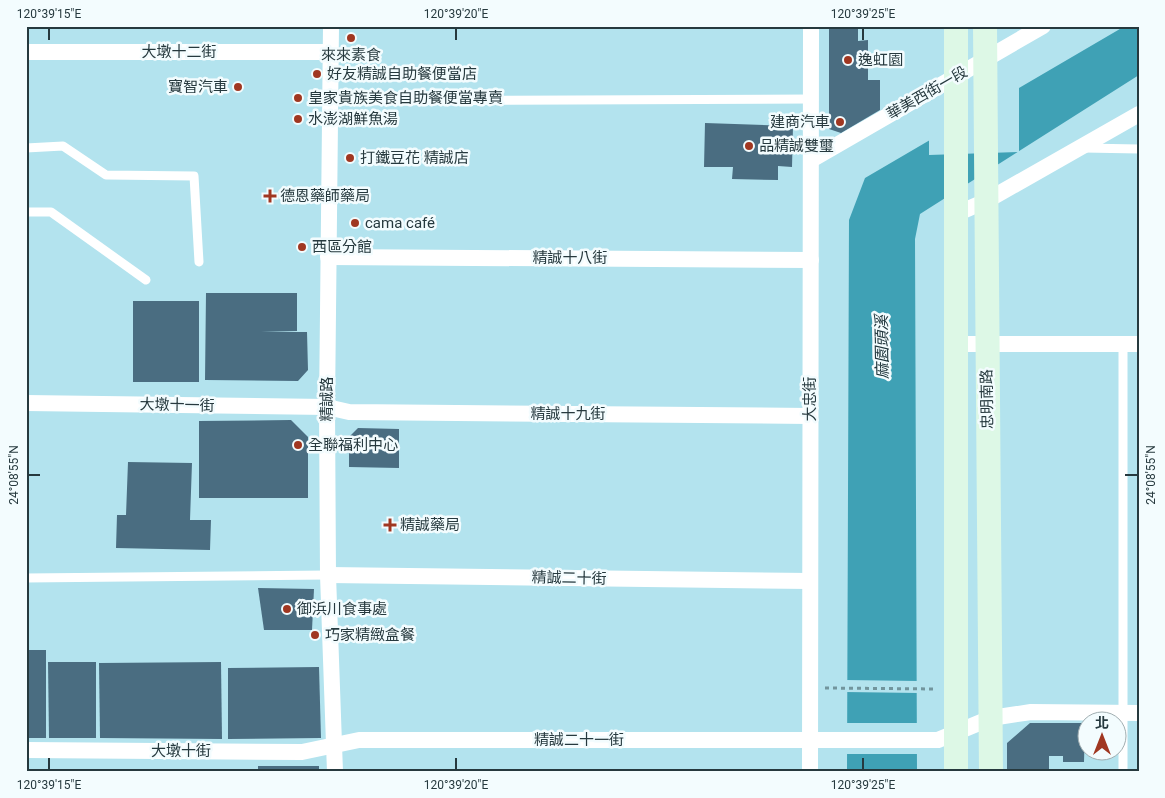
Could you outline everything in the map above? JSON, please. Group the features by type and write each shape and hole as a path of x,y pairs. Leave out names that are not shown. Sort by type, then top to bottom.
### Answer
{"main road":[{"name":"忠明南路","path":"956,26 955,344 947,736 956,772"},
{"name":"忠明南路","path":"985,26 986,344 991,772"}],"street":[{"name":"精誠路","path":"331,26 327,407 328,575 335,772"},
{"name":"大忠街","path":"810,772 816,741 810,581 811,26"},
{"name":"華美西街一段","path":"811,160 1043,26"},
{"name":"大墩十二街","path":"26,52 331,52"},
{"path":"956,211 985,193 1082,148 1139,114"},
{"name":"精誠十八街","path":"328,257 811,260"},
{"path":"955,344 1131,344"},
{"name":"大墩十一街","path":"26,403 327,407"},
{"name":"精誠十九街","path":"327,407 348,412 810,416"},
{"name":"精誠二十街","path":"328,575 810,581"},
{"path":"947,736 991,718 1031,712 1131,712"},
{"name":"精誠二十一街","path":"335,745 359,740 816,741 947,736"},
{"name":"大墩十街","path":"26,750 302,752 335,745"}],"lane":[{"path":"330,101 811,99"},
{"path":"26,148 63,146 106,175 194,176 199,262"},
{"path":"1082,148 1139,149"},
{"path":"26,212 51,212 146,280"},
{"path":"1123,772 1131,712 1131,344"},
{"path":"26,578 328,575"}],"path":[{"path":"833,688 935,688"}],"water":[{"name":"麻園頭溪","path":"1125,26 1139,26 1139,75 920,214 915,239 917,772 847,772 849,220 865,178"}],"pier":[{"path":"1019,85 1019,152 929,155 929,137"},
{"path":"845,680 919,681 919,693 845,692"},
{"path":"844,723 919,723 919,754 844,754"}],"building":[{"name":"逸虹園","path":"829,26 858,26 858,41 868,40 868,80 880,80 880,110 841,133 829,129"},
{"name":"品精誠雙璽","path":"705,123 793,126 792,167 778,166 778,180 732,179 733,167 704,167"},
{"path":"206,293 297,293 297,331 261,332 307,332 308,370 298,381 205,380"},
{"path":"133,301 199,301 199,382 133,382"},
{"path":"291,420 308,437 308,498 199,498 199,421"},
{"path":"358,428 399,429 399,468 349,467 349,437"},
{"path":"128,462 192,463 190,520 211,520 210,550 116,548 117,515 126,515"},
{"name":"御浜川食事處","path":"258,588 314,589 312,630 264,630"},
{"path":"26,650 46,650 46,738 26,738"},
{"path":"48,662 96,662 96,738 49,738"},
{"path":"221,662 222,739 100,738 99,663"},
{"path":"319,667 321,738 228,739 228,668"},
{"path":"1030,723 1078,723 1078,760 1084,760 1084,762 1063,762 1063,756 1049,756 1049,769 1059,769 1059,772 1007,772 1007,743"},
{"path":"258,766 319,766 319,772 258,772"}],"place":[{"name":"來來素食","path":"351,38"},
{"name":"逸虹園","path":"848,60"},
{"name":"好友精誠自助餐便當店","path":"317,74"},
{"name":"寶智汽車","path":"238,87"},
{"name":"皇家貴族美食自助餐便當專賣","path":"298,98"},
{"name":"水澎湖鮮魚湯","path":"298,119"},
{"name":"建商汽車","path":"840,122"},
{"name":"品精誠雙璽","path":"749,146"},
{"name":"打鐵豆花 精誠店","path":"350,158"},
{"name":"德恩藥師藥局","path":"270,196"},
{"name":"cama café","path":"355,223"},
{"name":"西區分館","path":"302,247"},
{"name":"全聯福利中心","path":"298,445"},
{"name":"精誠藥局","path":"390,525"},
{"name":"御浜川食事處","path":"287,609"},
{"name":"巧家精緻盒餐","path":"315,635"}]}
